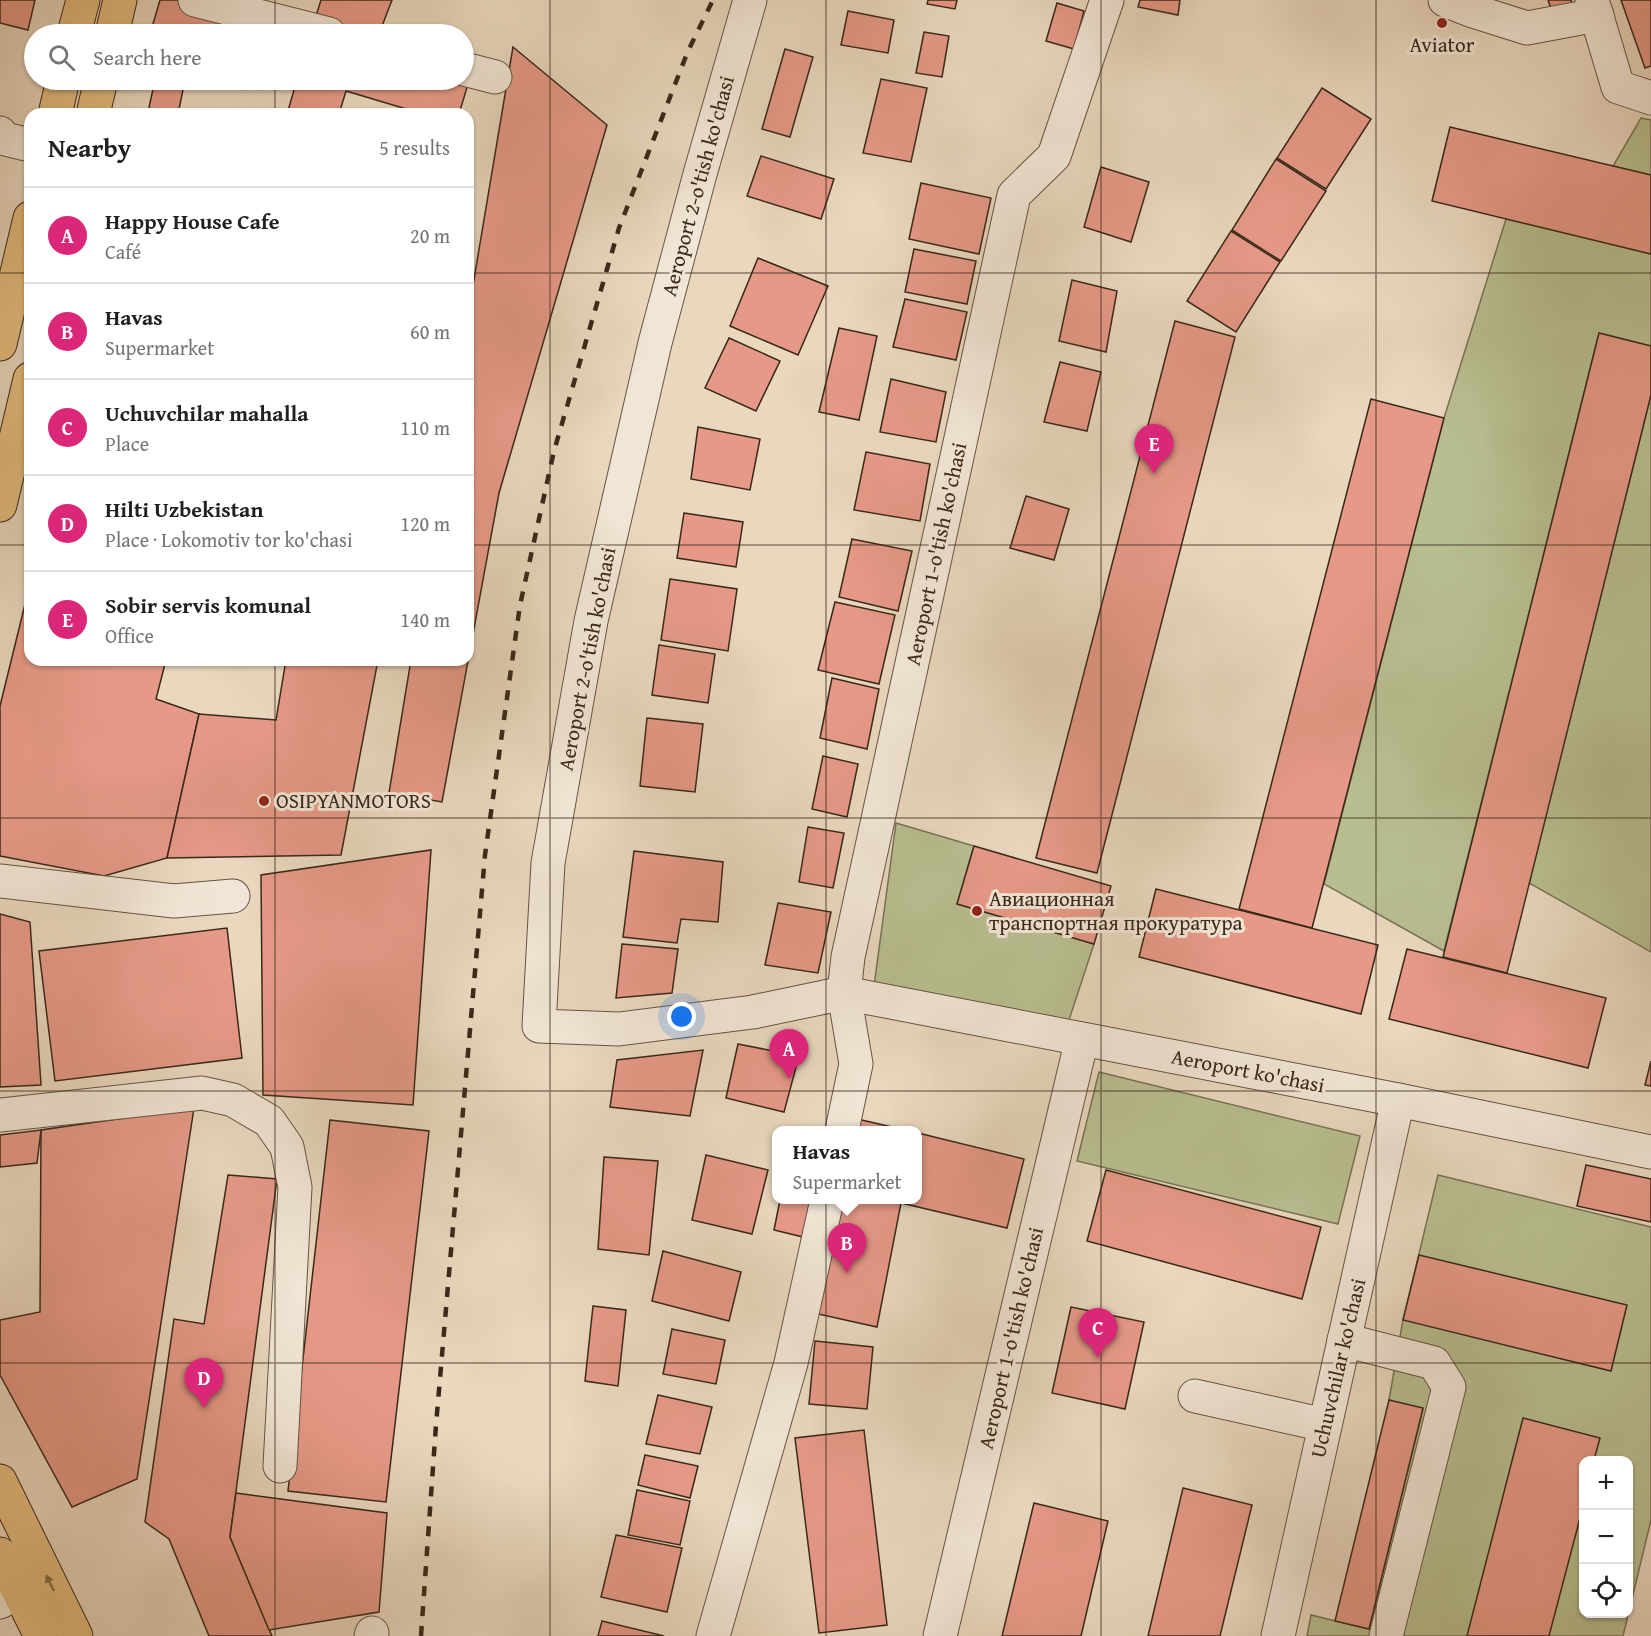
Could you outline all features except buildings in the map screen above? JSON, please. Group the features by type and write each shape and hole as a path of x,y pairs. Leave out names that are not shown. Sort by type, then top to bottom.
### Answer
{"main road":[{"path":"77,24 83,0"},
{"path":"114,24 120,0"},
{"path":"56,108 61,90"},
{"path":"94,108 99,90"},
{"path":"0,344 24,243"},
{"path":"0,505 24,420"},
{"path":"0,1481 76,1636"},
{"path":"0,1554 10,1597 41,1636"}],"street":[{"path":"195,0 290,24"},
{"name":"Aeroport 2-o'tish ko'chasi","path":"750,0 655,343 591,621 548,862 539,1026 619,1029 753,1012 844,993"},
{"name":"Aeroport 1-o'tish ko'chasi","path":"843,1126 856,1064 844,993 848,957 1014,195 1054,156 1107,0"},
{"path":"1445,0 1527,28 1595,8 1618,87 1651,98"},
{"path":"474,72 495,77"},
{"path":"0,133 5,139 24,144"},
{"path":"0,881 174,902 233,896"},
{"name":"Aeroport ko'chasi","path":"844,993 1398,1100 1651,1152"},
{"name":"Aeroport 1-o'tish ko'chasi","path":"940,1636 1082,1039"},
{"path":"0,1115 202,1093 233,1100 268,1121 287,1147 295,1187 280,1467"},
{"name":"Uchuvchilar ko'chasi","path":"1278,1636 1398,1100"},
{"path":"713,1636 791,1362 825,1204"},
{"path":"1344,1340 1434,1363 1449,1387 1386,1636"},
{"path":"1195,1396 1325,1425"}],"green space":[{"path":"1641,118 1651,120 1651,175 1613,166"},
{"path":"1506,219 1651,254 1651,346 1599,333 1444,951 1324,884 1444,418"},
{"path":"1651,395 1651,952 1529,883"},
{"path":"896,823 974,846 957,904 1094,944 1068,1023 874,986"},
{"path":"1099,1072 1360,1136 1338,1224 1077,1161"},
{"path":"1438,1175 1651,1227 1651,1520 1633,1595 1633,1456 1579,1456 1579,1618 1627,1618 1623,1636 1307,1636 1311,1615 1369,1629 1423,1409 1389,1400 1403,1320"}],"railway":[{"path":"421,1636 436,1425 485,855 520,605 554,451 619,228 688,51 713,0"}],"place":[{"name":"Aviator","path":"1442,23"},
{"name":"Sobir servis komunal","path":"1154,474"},
{"name":"OSIPYANMOTORS","path":"264,801"},
{"name":"Авиационная транспортная прокуратура","path":"977,911"},
{"name":"Happy House Cafe","path":"789,1079"},
{"name":"Havas","path":"847,1273"},
{"name":"Uchuvchilar mahalla","path":"1098,1358"},
{"name":"Hilti Uzbekistan","path":"204,1408"}]}
